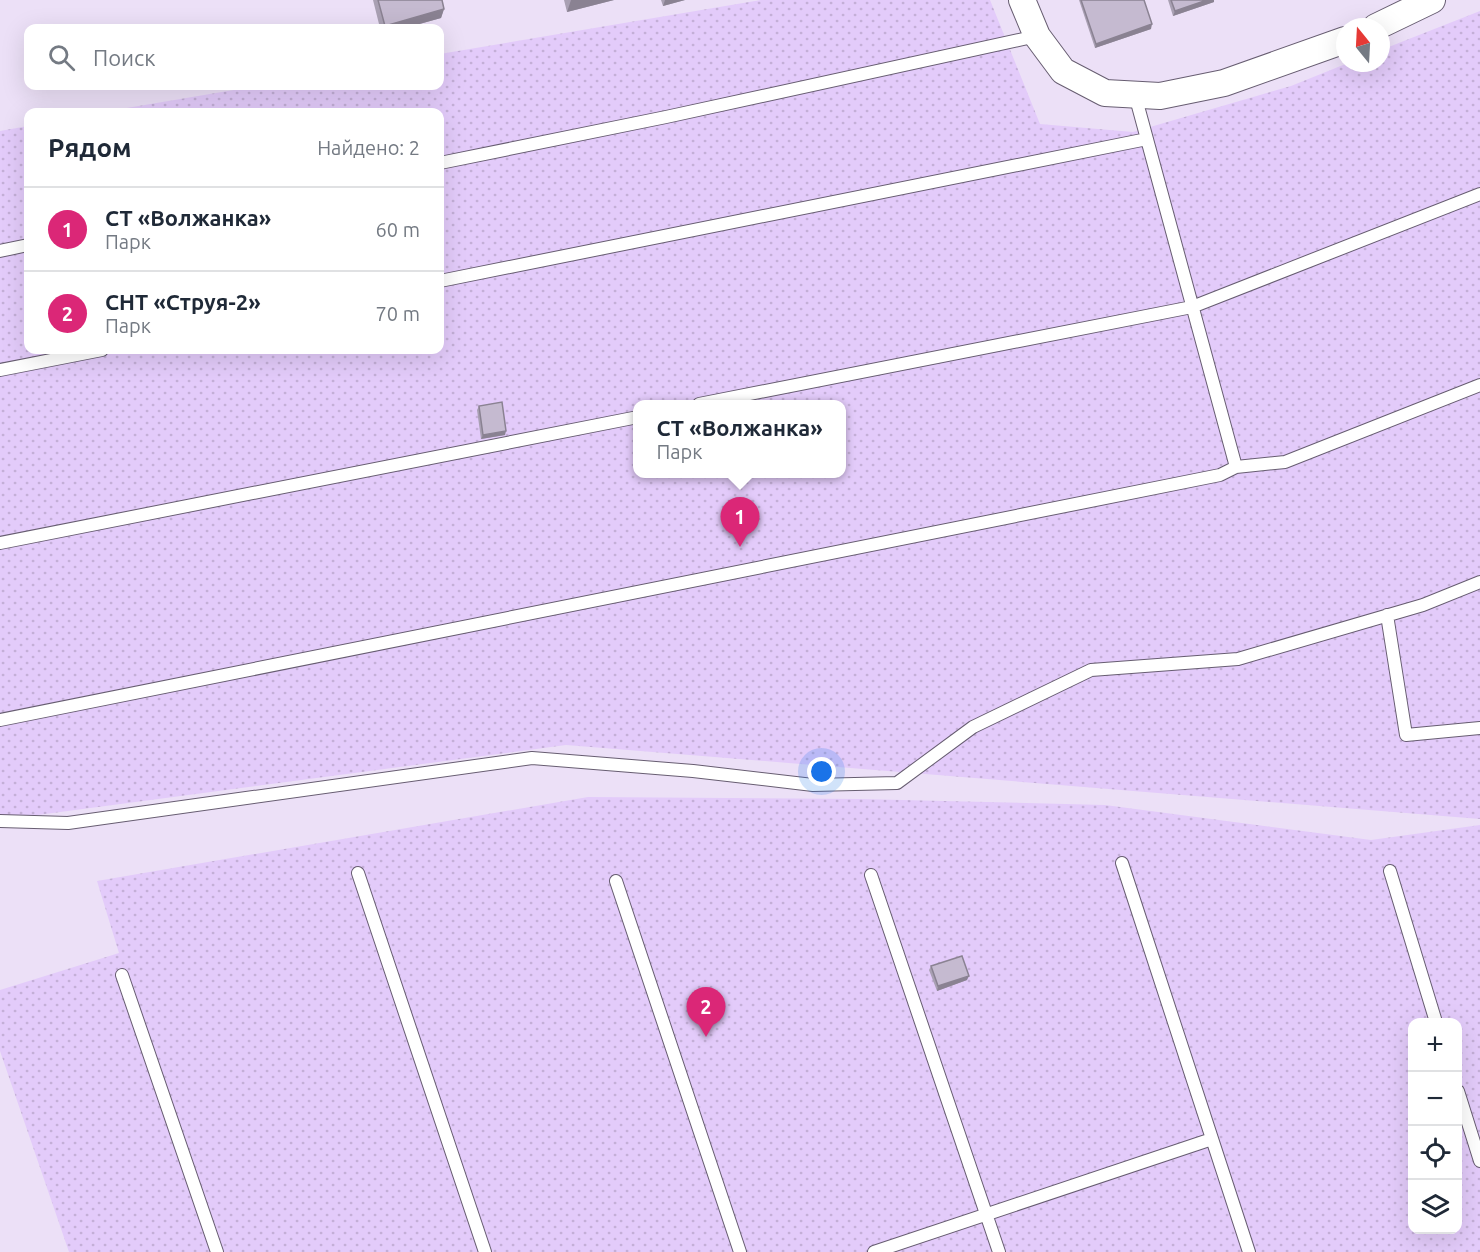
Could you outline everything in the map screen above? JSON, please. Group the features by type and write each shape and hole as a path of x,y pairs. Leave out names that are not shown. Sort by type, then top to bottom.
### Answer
{"street":[{"path":"1022,0 1037,36 1063,71 1105,93 1160,96 1224,83 1336,43"},
{"path":"1390,20 1431,0"}],"lane":[{"path":"444,162 666,117 1037,36"},
{"path":"1135,95 1236,467"},
{"path":"444,280 1147,139"},
{"path":"724,400 1192,307 1480,194"},
{"path":"0,251 24,246"},
{"path":"0,370 82,354"},
{"path":"0,720 1220,475 1236,467 1285,462 1480,385"},
{"path":"0,543 633,418"},
{"path":"0,821 68,823 532,758 693,771 813,785 897,783 973,727 1091,670 1238,659 1423,605 1480,582"},
{"path":"1387,615 1406,735 1480,728"},
{"path":"1122,863 1249,1252"},
{"path":"1390,871 1434,1018"},
{"path":"358,873 485,1252"},
{"path":"871,875 999,1252"},
{"path":"616,881 740,1252"},
{"path":"122,975 217,1252"},
{"path":"1462,1103 1480,1161"},
{"path":"874,1252 1212,1139"}],"shaded area":[{"path":"761,0 990,0 1040,124 1133,132 1291,86 1336,68 1336,72 1390,72 1390,46 1480,11 1480,819 566,745 0,820 0,131 24,127 24,354 444,354 444,108 127,108 233,90 444,90 444,53"},
{"path":"588,797 860,799 1105,805 1371,840 1480,825 1480,1252 69,1252 0,1051 0,990 119,953 97,881"}],"building":[{"path":"378,0 442,0 444,9 392,24 384,24"},
{"path":"1081,0 1144,0 1152,24 1096,44"},
{"path":"1171,0 1207,0 1175,11"},
{"path":"502,402 506,431 483,435 479,406"},
{"path":"962,956 969,976 938,986 931,966"}],"place":[{"name":"СТ «Волжанка»","path":"740,547"},
{"name":"СНТ «Струя-2»","path":"706,1037"}]}
